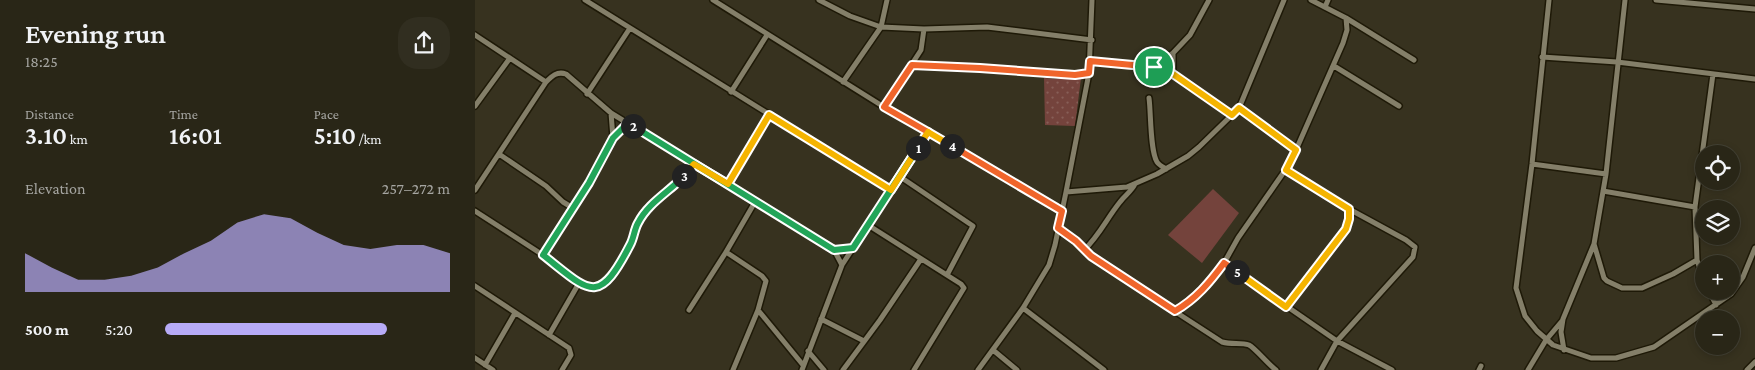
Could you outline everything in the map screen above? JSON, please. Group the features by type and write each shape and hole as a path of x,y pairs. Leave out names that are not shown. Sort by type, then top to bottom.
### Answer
{"street":[{"path":"585,0 891,190"},
{"path":"713,0 884,107 1062,211"},
{"path":"819,0 850,16 881,27 924,29 987,27 1091,40"},
{"path":"843,82 881,27 887,0"},
{"path":"978,370 1023,308 1049,265 1066,192 1089,73 1092,0"},
{"path":"1154,67 1173,53 1190,36 1209,0"},
{"path":"1066,192 1117,189 1135,184 1189,156 1239,108 1284,0"},
{"path":"1311,0 1346,18 1414,60"},
{"path":"1325,7 1329,0"},
{"path":"1549,0 1532,164 1516,288 1525,316 1546,340 1564,350 1591,358 1608,358 1654,347 1731,294 1743,277 1755,248"},
{"path":"1564,350 1561,332 1563,319 1594,244 1606,174 1625,0"},
{"path":"1656,0 1755,9"},
{"path":"1175,311 1206,287 1286,170 1334,66 1347,30 1346,18"},
{"path":"587,94 630,28"},
{"path":"884,107 921,50 924,29"},
{"path":"475,35 545,82"},
{"path":"731,92 767,35"},
{"path":"1173,53 1173,74"},
{"path":"475,106 510,58"},
{"path":"1543,58 1617,62 1755,80"},
{"path":"1090,61 1154,67 1173,74 1232,115"},
{"path":"912,65 980,68 1056,75 1089,73"},
{"path":"1334,66 1399,106"},
{"path":"475,190 545,82 560,72 566,74 611,113 834,250 842,265"},
{"path":"1696,200 1713,74"},
{"path":"1149,98 1152,146 1155,159 1157,163 1166,168"},
{"path":"1239,108 1296,150"},
{"path":"611,113 613,138"},
{"path":"728,184 769,115"},
{"path":"543,255 601,163 613,138 628,123"},
{"path":"803,367 842,265 928,132"},
{"path":"499,154 546,186 573,208"},
{"path":"475,211 543,255 579,283 595,288 611,278 631,244 638,223 648,207 669,191 694,164"},
{"path":"1532,164 1606,174"},
{"path":"1286,170 1415,247 1413,257 1337,341 1321,370"},
{"path":"899,176 973,226 947,275"},
{"path":"1084,250 1098,235 1115,208 1135,184"},
{"path":"1603,191 1695,207"},
{"path":"689,310 755,202"},
{"path":"1286,307 1346,229 1349,209"},
{"path":"868,225 961,284 964,288 916,369"},
{"path":"1058,228 1076,241 1091,256 1222,342 1230,345 1247,344 1276,370"},
{"path":"1594,244 1604,278 1622,288 1646,287 1695,261"},
{"path":"834,250 853,248"},
{"path":"726,252 762,276 766,281 758,310 733,370"},
{"path":"843,370 921,259"},
{"path":"1224,263 1337,341 1392,370"},
{"path":"549,335 579,283"},
{"path":"475,286 571,351 562,370"},
{"path":"1714,300 1716,305"},
{"path":"1183,306 1185,317"},
{"path":"1023,308 1104,370"},
{"path":"758,310 803,367"},
{"path":"485,365 515,313"},
{"path":"821,319 864,342"},
{"path":"1528,370 1546,340 1563,319"},
{"path":"993,350 1017,370"},
{"path":"808,351 824,370"},
{"path":"475,358 493,370"},
{"path":"1747,370 1755,362"}],"shaded area":[{"path":"1044,76 1081,78 1075,126 1045,125"},
{"path":"1213,189 1239,213 1202,263 1168,235"}],"route":[{"path":"1154,67 1090,61 1089,73 1083,75 1056,75 980,68 912,65 884,107 928,132 853,248 834,250 728,184 628,123 613,138 601,163 543,255 579,283 587,287 599,287 611,278 631,244 638,223 648,207 669,191 694,164 728,184 769,115 891,190 928,132 1062,211 1058,228 1076,241 1091,256 1175,311 1206,287 1224,263 1286,307 1346,229 1349,209 1286,170 1296,150 1239,108 1232,115 1173,74 1154,67"}]}
